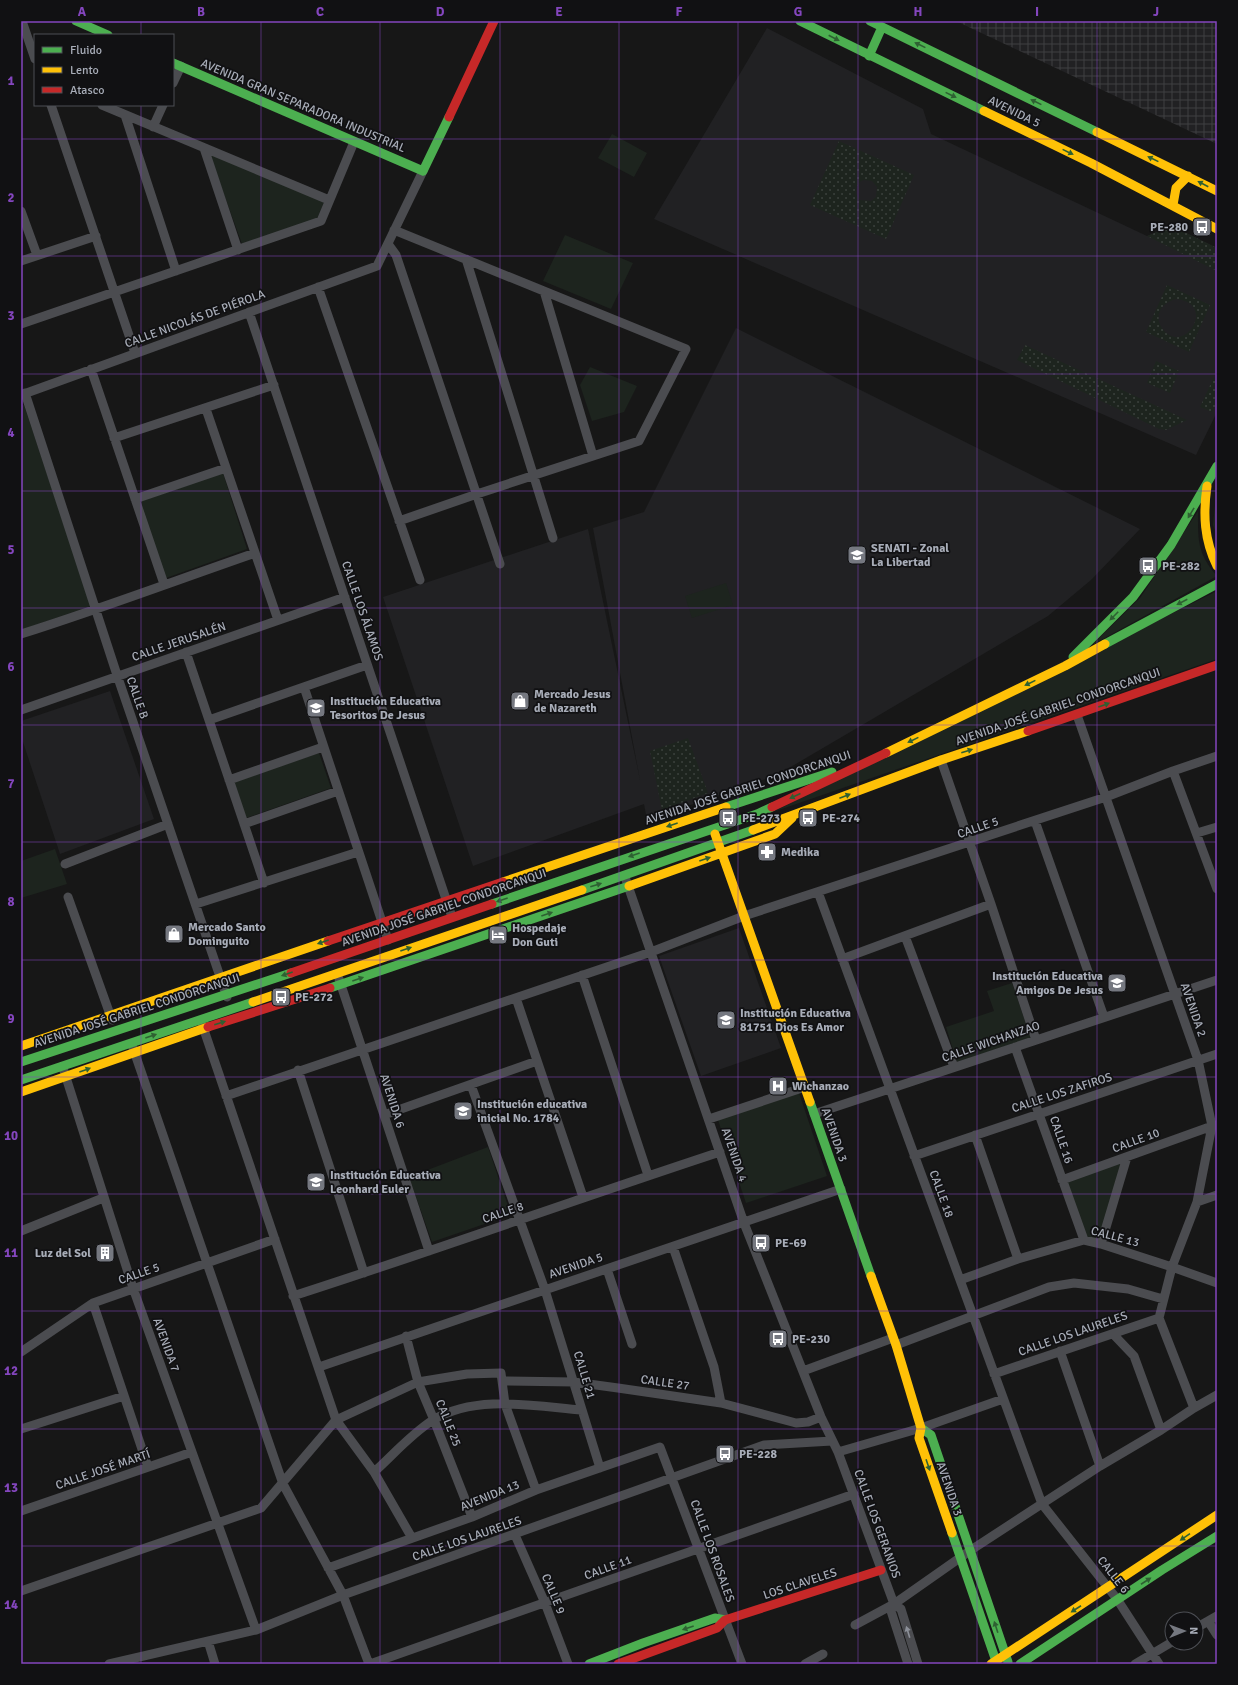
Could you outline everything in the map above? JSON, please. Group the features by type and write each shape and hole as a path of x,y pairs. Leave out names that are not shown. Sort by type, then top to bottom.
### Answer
{"main road":[{"path":"76,21 106,34"},
{"path":"422,171 494,21"},
{"name":"AVENIDA 5","path":"800,21 869,56 1077,156 1174,205 1217,229"},
{"name":"AVENIDA 5","path":"870,21 1217,191"},
{"path":"869,56 882,27"},
{"name":"AVENIDA GRAN SEPARADORA INDUSTRIAL","path":"177,65 422,171"},
{"path":"1174,205 1173,197 1176,189 1181,180 1188,176"},
{"path":"1065,666 1133,597 1171,545 1207,486 1217,466"},
{"path":"1207,486 1204,510 1206,535 1213,559 1217,566"},
{"name":"AVENIDA JOSÉ GABRIEL CONDORCANQUI","path":"21,1062 116,1032 757,814 869,762 1065,666 1164,611 1217,584"},
{"name":"AVENIDA JOSÉ GABRIEL CONDORCANQUI","path":"21,1080 624,876 796,815 941,760 1077,715 1217,665"},
{"name":"AVENIDA JOSÉ GABRIEL CONDORCANQUI","path":"21,1046 382,922 763,794 869,762"},
{"name":"AVENIDA JOSÉ GABRIEL CONDORCANQUI","path":"21,1092 204,1028 341,984 722,854 775,834 796,815"},
{"name":"AVENIDA 3","path":"713,829 895,1341 921,1428 919,1438 995,1663"},
{"name":"AVENIDA 3","path":"921,1428 931,1435 1007,1660"},
{"path":"995,1663 1007,1660 1108,1588 1216,1517"},
{"path":"1020,1664 1217,1536"},
{"name":"LOS CLAVELES","path":"618,1664 717,1628 725,1620 881,1570"},
{"name":"LOS CLAVELES","path":"588,1664 715,1618 725,1620"}],"street":[{"path":"22,21 23,31 34,57"},
{"path":"174,78 177,65"},
{"path":"51,106 136,353"},
{"path":"104,106 329,200"},
{"path":"153,127 163,106"},
{"path":"125,115 176,271"},
{"path":"21,324 321,221 354,142"},
{"path":"204,148 238,250"},
{"path":"422,171 388,244 396,255 500,564"},
{"path":"21,211 37,255"},
{"path":"394,230 686,349 639,441 476,494 400,521"},
{"path":"21,261 96,236"},
{"name":"CALLE NICOLÁS DE PIÉROLA","path":"23,394 377,266 388,244"},
{"path":"466,259 553,538"},
{"path":"318,287 420,580"},
{"path":"544,291 594,456"},
{"name":"CALLE LOS ÁLAMOS","path":"249,312 452,917"},
{"path":"91,369 164,584"},
{"path":"114,438 206,409 274,385"},
{"name":"CALLE B","path":"23,394 117,676 231,1008"},
{"path":"206,409 278,620"},
{"path":"135,499 226,468"},
{"path":"21,634 96,610 164,584 255,553"},
{"name":"CALLE JERUSALÉN","path":"21,710 344,597"},
{"path":"186,652 264,883"},
{"path":"209,720 367,665"},
{"path":"304,687 388,940"},
{"name":"AVENIDA 2","path":"1077,715 1198,1060 1215,1125 1197,1202 1172,1266 1159,1318"},
{"path":"229,780 324,747"},
{"name":"CALLE 5","path":"226,1096 298,1070 363,1050 651,952 744,916 970,843 1106,797 1217,756"},
{"path":"941,760 992,904 1036,1040"},
{"path":"1173,771 1217,889"},
{"path":"244,824 338,791"},
{"path":"1035,821 1104,1017"},
{"path":"65,864 168,824"},
{"path":"1197,833 1217,827"},
{"path":"196,904 358,852"},
{"name":"AVENIDA 4","path":"619,860 744,1223 821,1417 838,1452"},
{"name":"CALLE 18","path":"818,892 1042,1504"},
{"path":"68,897 116,1032 131,1043 283,1484 343,1595 369,1664"},
{"path":"842,958 992,904"},
{"path":"905,936 954,1067"},
{"name":"AVENIDA 6","path":"333,958 429,1251"},
{"path":"582,975 648,1175"},
{"path":"1174,993 1217,980"},
{"name":"CALLE WICHANZAO","path":"814,1114 1174,993"},
{"path":"516,998 583,1197"},
{"path":"200,1019 336,1420 374,1472 412,1538"},
{"name":"CALLE 16","path":"1015,1047 1084,1240"},
{"name":"CALLE LOS ZAFIROS","path":"914,1156 1039,1112 1217,1054"},
{"path":"384,1115 537,1061"},
{"name":"AVENIDA 7","path":"62,1066 133,1288 256,1630"},
{"path":"298,1070 364,1273"},
{"name":"CALLE 21","path":"471,1085 545,1290 600,1468"},
{"path":"709,1119 805,1087"},
{"name":"CALLE 10","path":"1062,1180 1215,1125"},
{"path":"975,1135 1018,1259"},
{"name":"CALLE 8","path":"293,1296 429,1251 648,1175 720,1152"},
{"path":"1101,1244 1127,1156"},
{"name":"AVENIDA 5","path":"319,1367 406,1336 841,1190"},
{"path":"1197,1202 1217,1195"},
{"path":"21,1231 103,1198"},
{"name":"CALLE 5","path":"21,1352 93,1303 275,1239"},
{"name":"CALLE 13","path":"960,1280 1018,1259 1084,1240 1172,1266 1217,1283"},
{"path":"673,1247 714,1367 721,1403"},
{"path":"607,1269 632,1344"},
{"path":"803,1371 973,1316 1049,1287 1074,1282 1128,1289 1163,1299"},
{"path":"93,1303 148,1467"},
{"path":"1159,1318 1194,1408"},
{"name":"CALLE LOS LAURELES","path":"994,1374 1159,1318"},
{"path":"1113,1334 1134,1356 1161,1430"},
{"name":"CALLE 25","path":"406,1336 418,1382 472,1517"},
{"path":"1060,1351 1100,1466"},
{"path":"21,1591 261,1508 336,1420 418,1382 468,1374 501,1373 505,1404 536,1490"},
{"name":"CALLE 27","path":"502,1381 574,1382 721,1403 796,1423 808,1422 821,1417"},
{"path":"855,1625 894,1604 971,1550 1100,1466 1217,1395"},
{"path":"21,1429 124,1396"},
{"path":"838,1452 921,1428 1003,1399"},
{"path":"374,1472 417,1432 434,1420 465,1407 505,1404 582,1410"},
{"name":"CALLE LOS LAURELES","path":"109,1664 256,1630 343,1595 515,1535 764,1445 832,1441"},
{"name":"AVENIDA 13","path":"328,1568 472,1517 536,1490 660,1447"},
{"name":"CALLE LOS ROSALES","path":"660,1447 742,1664"},
{"name":"CALLE JOSÉ MARTÍ","path":"21,1512 192,1452"},
{"name":"CALLE LOS GERANIOS","path":"838,1452 894,1604 901,1609 918,1664"},
{"name":"CALLE 11","path":"369,1664 545,1604 698,1547 854,1494"},
{"name":"CALLE 6","path":"1042,1504 1117,1600 1159,1664"},
{"name":"CALLE 9","path":"515,1535 545,1604 568,1664"},
{"name":"CALLE LOS GERANIOS","path":"894,1604 891,1611 908,1664"},
{"path":"1204,1623 1217,1616"},
{"path":"1208,1621 1217,1635"},
{"path":"208,1641 215,1664"},
{"path":"1135,1664 1164,1647"},
{"path":"805,1664 823,1654"},
{"path":"644,1655 647,1664"}],"shaded area":[{"path":"956,21 1217,21 1217,144"},
{"path":"767,28 923,109 931,134 1147,236 1172,226 1217,248 1217,412 1196,455 654,219"},
{"path":"612,134 647,153 634,177 598,158"},
{"path":"839,141 914,175 886,239 810,205","holes":["861,181 872,181 877,187 876,197 871,201 860,200 856,194 856,187"]},
{"path":"209,153 324,202 317,219 242,244"},
{"path":"1172,226 1217,248 1217,271 1147,236"},
{"path":"565,235 633,263 611,309 543,281"},
{"path":"1167,285 1210,305 1189,352 1146,332","holes":["1177,299 1189,303 1195,310 1196,318 1193,327 1187,333 1179,337 1170,336 1159,323 1159,314 1161,309 1172,300"]},
{"name":"SENATI - Zonal La Libertad","path":"736,328 1140,529 1091,580 1048,616 777,775 647,820 644,804 473,866 383,597 588,529 640,780 593,528 644,512"},
{"path":"1025,345 1187,420 1166,430 1159,429 1017,360"},
{"path":"1156,361 1179,371 1170,393 1147,383"},
{"path":"590,367 637,386 624,412 592,421 580,385"},
{"path":"1214,377 1217,379 1217,403 1212,412 1200,407"},
{"path":"24,405 91,606 21,630 21,406"},
{"path":"223,473 247,549 166,578 139,502"},
{"path":"1217,485 1217,536 1213,525"},
{"path":"1198,511 1198,530 1202,553 1210,568 1217,576 1092,645 1140,598"},
{"path":"726,583 733,605 692,618 685,596"},
{"path":"1217,591 1217,659 773,812"},
{"path":"110,691 154,819 60,854 21,736 21,721"},
{"path":"688,738 708,793 662,810 650,751"},
{"path":"319,753 331,788 246,818 234,782"},
{"path":"55,849 67,884 21,898 21,861"},
{"name":"Institución Educativa 81751 Dios Es Amor","path":"739,928 781,1048 701,1076 659,956"},
{"path":"1012,983 1031,1038 957,1062 946,1027 994,1011 987,991"},
{"path":"799,1093 827,1176 746,1203 718,1120"},
{"path":"488,1147 511,1215 432,1242 409,1177"},
{"path":"1127,1157 1101,1244 1084,1240 1062,1180"}],"traffic: fast":[{"path":"76,21 106,34"},
{"path":"800,21 984,111"},
{"path":"870,21 1097,132"},
{"path":"869,56 882,27"},
{"path":"174,63 423,171 449,117"},
{"path":"1073,657 1133,597 1171,545 1217,466"},
{"path":"1105,644 1217,584"},
{"path":"726,807 832,772"},
{"path":"492,904 757,814 772,807"},
{"path":"582,890 753,830"},
{"path":"330,988 629,886"},
{"path":"21,1062 291,973"},
{"path":"21,1080 253,1002"},
{"path":"810,1102 871,1276"},
{"path":"921,1428 931,1435 1008,1662"},
{"path":"952,1533 997,1664"},
{"path":"1020,1664 1162,1570 1217,1536"},
{"path":"589,1664 643,1643 715,1618 725,1620"}],"traffic: slow":[{"path":"984,111 1091,163 1217,229"},
{"path":"1097,132 1217,191"},
{"path":"1173,205 1176,188 1188,176"},
{"path":"1207,486 1205,507 1207,537 1217,566"},
{"path":"886,753 1065,666 1105,644"},
{"path":"753,830 941,760 1028,731"},
{"path":"503,882 726,807"},
{"path":"629,886 775,834 792,818"},
{"path":"715,834 810,1102"},
{"path":"253,1002 582,890"},
{"path":"21,1046 328,941"},
{"path":"21,1092 208,1027"},
{"path":"871,1276 896,1345 921,1428 919,1438 952,1533"},
{"path":"991,1664 1217,1515"}],"traffic: jam":[{"path":"449,117 494,21"},
{"path":"1028,731 1217,665"},
{"path":"772,807 886,753"},
{"path":"328,941 503,882"},
{"path":"291,973 492,904"},
{"path":"208,1027 330,988"},
{"path":"618,1664 717,1628 725,1620 881,1570"}],"place":[{"name":"PE-280","path":"1202,227"},
{"name":"SENATI - Zonal La Libertad","path":"857,555"},
{"name":"PE-282","path":"1148,566"},
{"name":"Mercado Jesus de Nazareth","path":"520,701"},
{"name":"Institución Educativa Tesoritos De Jesus","path":"316,708"},
{"name":"PE-273","path":"728,818"},
{"name":"PE-274","path":"808,818"},
{"name":"Medika","path":"767,852"},
{"name":"Mercado Santo Dominguito","path":"174,934"},
{"name":"Hospedaje Don Guti","path":"498,935"},
{"name":"Institución Educativa Amigos De Jesus","path":"1117,983"},
{"name":"PE-272","path":"281,997"},
{"name":"Institución Educativa 81751 Dios Es Amor","path":"726,1020"},
{"name":"Wichanzao","path":"778,1086"},
{"name":"Institución educativa inicial No. 1784","path":"463,1111"},
{"name":"Institución Educativa Leonhard Euler","path":"316,1182"},
{"name":"PE-69","path":"761,1243"},
{"name":"Luz del Sol","path":"105,1253"},
{"name":"PE-230","path":"778,1339"},
{"name":"PE-228","path":"725,1454"}]}
